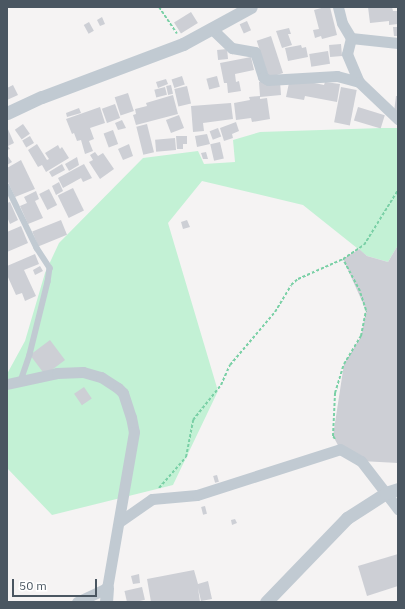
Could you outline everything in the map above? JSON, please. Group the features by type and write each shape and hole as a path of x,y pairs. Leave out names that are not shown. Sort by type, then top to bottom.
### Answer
{"street":[{"path":"7,114 42,97 183,44 251,7"},
{"path":"338,7 342,23 351,38 346,54 358,82 398,119"},
{"path":"211,28 232,48 255,52 263,78 268,80 337,76 358,82"},
{"path":"351,38 398,43"},
{"path":"7,384 57,373 83,372 110,382 123,393 134,432 107,588 106,602"},
{"path":"119,522 152,499 197,494 340,449 361,461 392,491 398,509"},
{"path":"266,602 347,518 392,491"},
{"path":"77,602 107,588"}],"lane":[{"path":"7,186 37,248 50,268 30,355 21,381"}],"path":[{"path":"159,7 183,44"},
{"path":"152,499 162,483 186,457 194,420 221,385 230,364 275,312 292,285 298,279 343,259 364,245 398,190"},
{"path":"340,449 333,436 335,393 344,364 362,336 366,310 360,291 343,259"}],"green space":[{"path":"398,128 398,245 388,262 367,256 303,205 202,181 168,223 218,391 173,485 52,515 7,468 7,374 25,341 45,273 59,243 143,158 198,151 204,164 235,162 233,140 260,132"}],"building":[{"path":"330,7 337,35 322,39 321,36 315,38 313,30 319,29 314,10"},
{"path":"368,7 392,7 393,11 397,11 398,24 389,25 389,21 370,23"},
{"path":"191,12 198,23 181,34 174,23"},
{"path":"102,17 105,24 100,26 97,20"},
{"path":"247,21 251,30 244,33 240,24"},
{"path":"89,22 94,31 89,34 84,25"},
{"path":"393,27 398,27 398,36 394,36"},
{"path":"289,28 291,34 288,34 292,45 282,48 276,31"},
{"path":"271,36 283,73 269,78 257,41"},
{"path":"341,44 342,56 330,57 329,45"},
{"path":"301,45 302,48 306,47 308,57 288,61 285,48"},
{"path":"227,49 228,59 218,60 217,50"},
{"path":"328,51 330,64 311,67 309,54"},
{"path":"251,57 254,70 235,74 236,82 239,81 241,91 228,93 227,83 224,83 220,63"},
{"path":"182,76 185,85 174,88 172,79"},
{"path":"217,76 220,87 209,89 206,79"},
{"path":"290,78 324,85 325,82 340,84 337,102 305,96 304,100 286,97"},
{"path":"166,79 168,84 158,88 156,82"},
{"path":"280,81 281,95 260,97 260,99 267,98 270,119 252,122 251,118 236,120 234,103 250,100 249,97 260,96 259,82"},
{"path":"13,85 18,95 7,100 7,88"},
{"path":"171,85 173,94 168,95 166,86"},
{"path":"187,86 191,104 178,106 174,89"},
{"path":"165,87 167,95 156,97 154,90"},
{"path":"341,87 357,90 350,125 334,122"},
{"path":"128,93 134,111 121,115 115,97"},
{"path":"173,95 178,114 136,125 133,115 136,114 135,109 147,106 146,103"},
{"path":"396,96 398,96 398,113 394,112"},
{"path":"231,103 233,119 203,123 204,131 193,132 191,106"},
{"path":"115,104 120,118 107,123 102,109"},
{"path":"100,107 105,123 90,128 94,139 89,141 93,151 85,154 81,140 77,141 74,133 72,134 66,119"},
{"path":"358,107 385,115 381,129 354,120"},
{"path":"79,108 81,113 67,117 66,113"},
{"path":"179,115 184,128 171,133 166,120"},
{"path":"122,120 126,128 118,130 115,123"},
{"path":"236,122 239,131 232,134 233,138 224,141 220,128"},
{"path":"23,124 30,134 22,140 15,130"},
{"path":"147,124 154,152 143,155 136,127"},
{"path":"7,127 14,143 8,146 10,149 7,150"},
{"path":"218,128 221,136 213,140 210,131"},
{"path":"113,130 118,144 109,148 104,133"},
{"path":"207,134 210,144 197,147 195,136"},
{"path":"30,136 34,143 26,147 22,140"},
{"path":"176,136 187,136 187,144 183,144 183,149 177,149"},
{"path":"175,138 176,150 156,152 155,140"},
{"path":"220,142 224,159 214,161 210,144"},
{"path":"37,144 47,160 49,159 45,153 58,145 60,149 62,147 69,158 46,172 42,165 38,167 28,150"},
{"path":"129,144 133,156 123,160 118,149"},
{"path":"95,152 98,156 103,153 114,169 100,179 89,162 93,160 90,155"},
{"path":"206,152 208,159 203,159 201,153"},
{"path":"7,155 12,162 7,165"},
{"path":"77,157 79,165 69,171 65,164"},
{"path":"21,160 35,189 15,197 7,180 7,168"},
{"path":"62,164 65,170 52,177 49,172"},
{"path":"84,164 92,178 83,182 81,178 63,188 58,178"},
{"path":"59,182 63,191 56,195 52,186"},
{"path":"73,188 84,210 69,218 58,195"},
{"path":"49,189 57,205 47,210 39,194"},
{"path":"36,191 39,199 35,201 43,218 28,224 20,206 27,203 24,197"},
{"path":"10,202 18,220 10,224 7,217 7,203"},
{"path":"61,220 67,235 38,246 32,232"},
{"path":"187,220 190,227 183,229 181,222"},
{"path":"21,226 28,243 7,252 7,232"},
{"path":"398,245 398,463 361,461 340,449 333,436 344,364 361,336 366,310 343,259 359,249 367,256 388,262"},
{"path":"35,254 39,264 24,270 36,296 25,301 22,293 16,295 7,275 7,266"},
{"path":"40,266 43,271 35,275 33,270"},
{"path":"50,340 65,360 45,375 30,355"},
{"path":"84,387 92,399 82,405 74,394"},
{"path":"217,475 219,482 215,483 213,476"},
{"path":"205,506 207,514 203,515 201,507"},
{"path":"235,519 237,523 232,525 231,520"},
{"path":"398,554 398,586 367,596 358,566"},
{"path":"194,570 198,584 208,581 212,599 201,601 198,588 200,602 151,602 147,579"},
{"path":"139,574 140,583 133,584 131,576"},
{"path":"142,587 145,600 127,602 124,591"}]}
